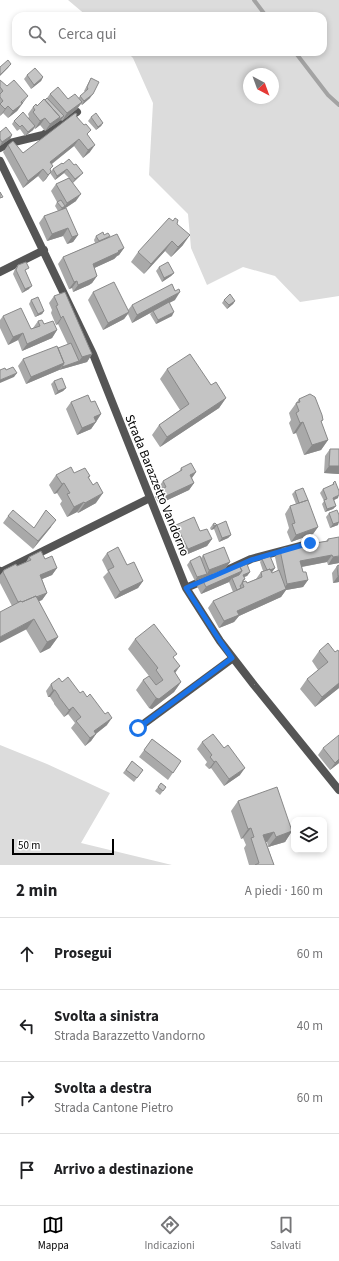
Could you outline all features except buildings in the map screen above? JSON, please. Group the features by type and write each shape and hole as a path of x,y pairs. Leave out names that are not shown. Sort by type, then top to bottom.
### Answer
{"street":[{"path":"0,148 10,143 43,135 77,112"},
{"name":"Strada Barazzetto Vandorno","path":"0,161 93,354 186,588 232,658 339,790"},
{"path":"0,272 44,250"},
{"path":"0,571 150,498"},
{"path":"186,588 251,560 310,543"},
{"path":"138,728 232,658"}],"shaded area":[{"path":"68,0 339,0 339,296 300,302 275,276 243,267 207,285 191,248 188,214 149,175 153,103 131,56 327,56 327,12 82,12"},
{"path":"0,745 47,764 110,793 81,843 172,865 0,865"}],"waterway":[{"path":"254,0 263,12"},
{"path":"298,56 328,95 339,105"}],"route":[{"path":"138,728 232,658 186,588 251,560 310,543"}]}
